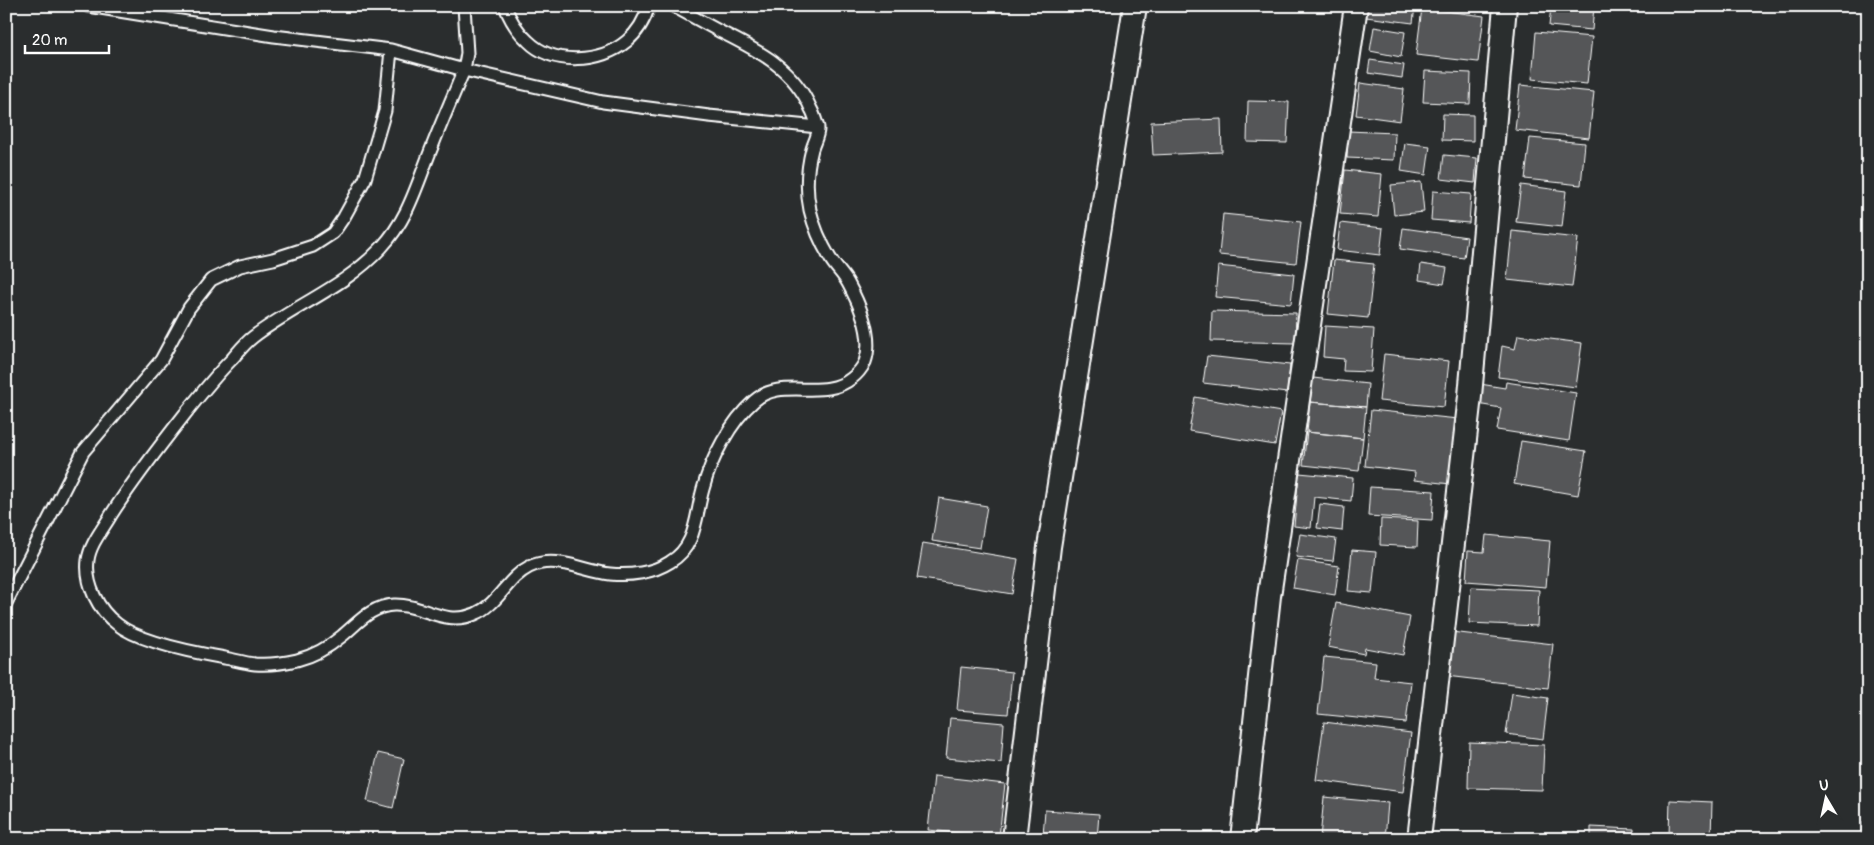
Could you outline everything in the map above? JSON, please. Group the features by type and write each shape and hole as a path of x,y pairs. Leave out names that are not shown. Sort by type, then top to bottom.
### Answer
{"street":[{"path":"1014,839 1049,547 1135,6"},
{"path":"1242,839 1269,596 1356,6"},
{"path":"1419,839 1470,396 1505,6"}],"lane":[{"path":"88,6 274,36 391,50 464,70 603,102 709,116 818,127"},
{"path":"464,6 467,53 464,70 429,154 419,186 402,219 383,247 354,274 251,338 210,381 134,480 93,544 88,556 91,589 100,607 117,624 138,636 197,653 258,665 293,661 326,648 343,636 357,621 374,610 394,605 451,619 474,615 491,604 510,582 530,566 551,562 611,574 644,573 667,565 684,552 692,539 703,486 720,444 753,401 768,392 781,389 819,391 834,388 846,383 857,374 866,361 868,339 860,309 846,280 831,260 817,233 809,205 810,155 818,127 809,102 780,66 754,47 673,6"},
{"path":"505,6 511,22 529,43 552,55 578,60 604,55 627,41 644,21 649,6"},
{"path":"6,603 82,452 161,360 190,308 210,280 240,266 273,259 313,246 333,233 344,218 364,180 385,111 391,50"}],"building":[{"path":"1368,6 1415,6 1413,23 1366,17"},
{"path":"1551,6 1594,6 1592,30 1549,26"},
{"path":"1422,8 1484,16 1478,62 1416,55"},
{"path":"1374,27 1405,32 1401,57 1370,51"},
{"path":"1536,32 1592,37 1587,84 1532,79"},
{"path":"1370,60 1404,65 1402,78 1368,73"},
{"path":"1425,71 1471,73 1470,104 1423,102"},
{"path":"1360,83 1404,89 1400,121 1356,115"},
{"path":"1520,85 1594,92 1589,138 1515,130"},
{"path":"1248,101 1289,102 1287,143 1247,142"},
{"path":"1443,114 1473,115 1473,141 1442,140"},
{"path":"1221,119 1222,152 1153,155 1151,122"},
{"path":"1348,131 1395,133 1394,160 1347,158"},
{"path":"1530,138 1585,143 1581,185 1525,179"},
{"path":"1405,143 1430,146 1426,175 1401,171"},
{"path":"1444,155 1477,158 1475,183 1441,179"},
{"path":"1345,170 1382,174 1378,217 1340,214"},
{"path":"1421,182 1424,212 1394,215 1391,185"},
{"path":"1521,185 1566,191 1562,227 1516,222"},
{"path":"1433,191 1471,194 1469,223 1431,220"},
{"path":"1223,214 1301,222 1296,263 1219,255"},
{"path":"1340,223 1383,228 1380,255 1337,250"},
{"path":"1403,228 1467,237 1464,258 1400,249"},
{"path":"1512,231 1578,238 1572,287 1507,280"},
{"path":"1334,260 1374,264 1368,318 1328,314"},
{"path":"1421,264 1447,268 1444,284 1419,280"},
{"path":"1218,266 1294,274 1291,304 1215,297"},
{"path":"1212,311 1296,313 1295,343 1211,341"},
{"path":"1325,326 1374,329 1371,372 1343,371 1344,359 1323,357"},
{"path":"1518,335 1582,343 1576,387 1498,377 1502,346 1515,349"},
{"path":"1384,354 1449,361 1444,407 1379,401"},
{"path":"1207,356 1290,365 1287,393 1203,383"},
{"path":"1313,378 1368,384 1366,407 1310,402"},
{"path":"1506,382 1576,393 1569,441 1497,430 1501,408 1477,404 1480,384 1505,388"},
{"path":"1195,397 1281,412 1275,445 1189,431"},
{"path":"1310,402 1366,407 1363,438 1307,432"},
{"path":"1371,410 1458,419 1451,484 1414,480 1415,472 1365,466"},
{"path":"1307,432 1363,438 1359,471 1303,465"},
{"path":"1521,441 1586,451 1578,495 1514,484"},
{"path":"1299,473 1353,478 1351,501 1314,497 1311,528 1294,526"},
{"path":"1370,487 1434,491 1432,520 1368,516"},
{"path":"939,498 987,506 980,548 932,541"},
{"path":"1320,504 1344,507 1342,531 1317,528"},
{"path":"1381,519 1418,521 1417,547 1380,545"},
{"path":"1300,534 1336,539 1333,561 1296,557"},
{"path":"1486,535 1550,541 1546,587 1466,581 1468,551 1484,552"},
{"path":"923,543 1018,559 1012,594 917,578"},
{"path":"1352,550 1376,552 1372,593 1348,591"},
{"path":"1298,560 1339,566 1335,595 1293,588"},
{"path":"1471,587 1539,590 1537,626 1469,623"},
{"path":"1336,603 1410,617 1403,655 1365,648 1364,654 1328,647"},
{"path":"1451,632 1553,644 1548,688 1446,676"},
{"path":"1324,657 1376,662 1374,678 1411,682 1406,723 1318,714"},
{"path":"961,667 1012,672 1008,714 957,710"},
{"path":"1512,693 1548,698 1543,739 1506,734"},
{"path":"950,718 1004,723 1001,763 946,758"},
{"path":"1324,722 1411,733 1403,792 1316,780"},
{"path":"1469,742 1544,745 1542,790 1468,788"},
{"path":"378,753 404,759 393,808 367,801"},
{"path":"934,776 1005,784 999,837 928,830"},
{"path":"1324,797 1388,803 1385,839 1320,838"},
{"path":"1670,800 1712,802 1711,838 1669,836"},
{"path":"1045,810 1099,814 1097,839 1043,836"},
{"path":"1863,822 1868,823 1868,839 1861,839"},
{"path":"1591,827 1634,829 1633,839 1591,839"},
{"path":"1043,836 1076,839 1043,839"}]}
